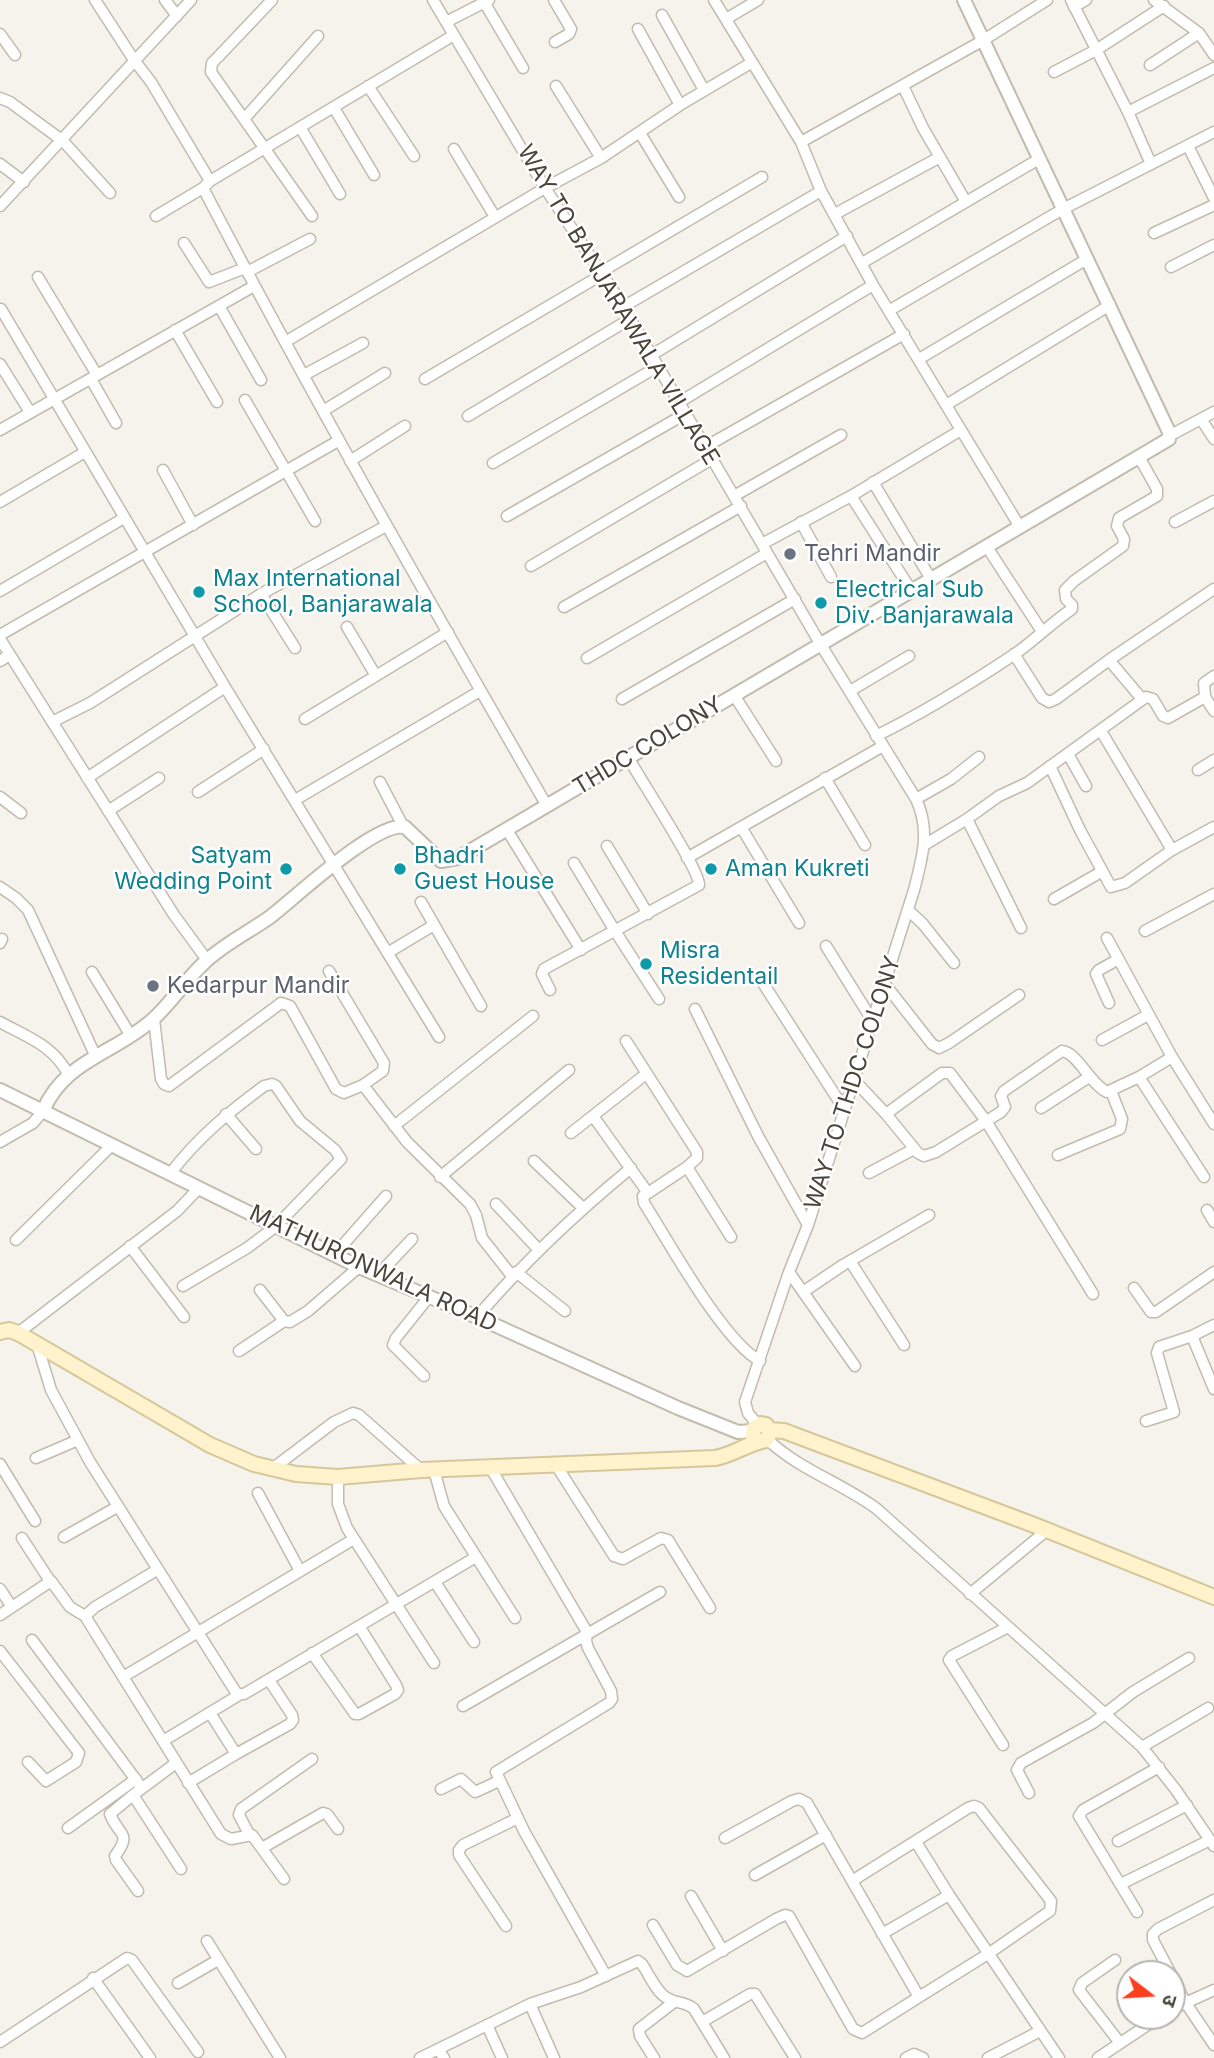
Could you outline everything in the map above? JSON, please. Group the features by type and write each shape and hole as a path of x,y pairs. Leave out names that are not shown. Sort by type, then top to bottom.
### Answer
{"main road":[{"path":"7,1330 37,1344 210,1445 272,1469 338,1477 427,1470 715,1458 731,1454 761,1433 784,1431 1214,1597"}],"street":[{"path":"95,0 151,82 206,184 254,286 338,441 547,806"},
{"path":"165,0 177,16"},
{"path":"0,206 191,0"},
{"path":"272,0 211,67 212,74 312,216"},
{"name":"WAY TO BANJARAWALA VILLAGE","path":"433,0 545,188 623,307 821,645"},
{"path":"554,0 571,29 569,34 555,42"},
{"path":"714,0 801,142 821,191 873,285 1020,527"},
{"path":"726,19 758,0"},
{"path":"965,0 1169,436 1214,412"},
{"path":"801,142 982,41 1047,0"},
{"path":"1086,0 1072,3 1151,164"},
{"path":"1154,0 1199,33 1214,55"},
{"path":"446,22 486,1 523,68"},
{"path":"1054,72 1096,50 1164,6"},
{"path":"662,15 705,90"},
{"path":"638,29 680,104"},
{"path":"1150,65 1199,33"},
{"path":"0,34 15,55"},
{"path":"156,216 454,35"},
{"path":"245,118 318,36"},
{"path":"285,342 495,217 601,158 680,104 751,63"},
{"path":"1128,113 1214,68"},
{"path":"368,86 414,156"},
{"path":"556,86 601,158"},
{"path":"902,86 966,202"},
{"path":"0,99 10,102 63,141 89,173 110,192"},
{"path":"334,107 374,175"},
{"path":"300,127 340,194"},
{"path":"890,310 1063,209 1214,132"},
{"path":"640,133 680,197"},
{"path":"1188,146 1214,198"},
{"path":"454,149 495,217"},
{"path":"835,214 940,157"},
{"path":"862,262 1039,159"},
{"path":"0,163 24,182"},
{"path":"425,379 762,177"},
{"path":"623,307 821,191"},
{"path":"1154,233 1214,205"},
{"path":"650,356 847,236"},
{"path":"184,243 209,282 246,270 310,239"},
{"path":"1171,267 1214,244"},
{"path":"919,359 1087,259"},
{"path":"38,278 94,377 116,423"},
{"path":"678,403 873,285"},
{"path":"0,430 254,286"},
{"path":"946,405 1110,305"},
{"path":"219,306 261,380"},
{"path":"1,309 225,687 439,1037"},
{"path":"468,416 629,319"},
{"path":"176,330 217,402"},
{"path":"705,447 904,334"},
{"path":"304,375 363,343"},
{"path":"0,364 30,412"},
{"path":"493,463 657,367"},
{"path":"323,411 386,373"},
{"path":"245,400 315,522"},
{"path":"507,516 685,414"},
{"path":"1201,419 1214,439"},
{"path":"350,461 405,426"},
{"path":"587,658 801,522 851,496 961,430"},
{"path":"734,496 841,435"},
{"name":"THDC COLONY","path":"403,826 411,830 423,846 442,861 458,858 1166,441 1169,436"},
{"path":"207,960 174,915 0,637 338,441"},
{"path":"0,502 85,452"},
{"path":"687,858 825,778 1014,654 1072,609 1066,599 1065,590 1123,545 1124,539 1117,526 1119,518 1157,496 1157,489 1139,457"},
{"path":"531,566 712,459"},
{"path":"163,470 193,524"},
{"path":"873,482 931,579"},
{"path":"851,496 911,590"},
{"path":"1175,522 1214,501"},
{"path":"564,607 741,506"},
{"path":"0,590 124,518"},
{"path":"801,522 831,577"},
{"path":"52,722 90,703 196,638 261,594 386,526"},
{"path":"987,547 1041,631"},
{"path":"1014,654 1042,698 1049,702 1214,589"},
{"path":"261,594 295,648"},
{"path":"622,699 795,599"},
{"path":"347,627 376,676"},
{"path":"305,719 448,632"},
{"path":"821,645 879,741"},
{"path":"0,662 9,655"},
{"path":"850,691 909,656"},
{"path":"1109,660 1142,699"},
{"path":"1214,676 1203,686 1205,696 1214,711"},
{"path":"87,778 225,687"},
{"path":"295,800 480,691"},
{"path":"734,695 776,761"},
{"path":"926,844 992,801 1027,783 1142,699 1151,698 1168,719 1205,696"},
{"path":"1101,731 1172,850"},
{"name":"WAY TO THDC COLONY","path":"761,1433 748,1413 745,1402 789,1272 808,1225 908,910 926,844 924,817 916,799 879,741"},
{"path":"198,792 264,749"},
{"path":"1068,754 1086,786"},
{"path":"916,799 951,779 979,757"},
{"path":"550,990 543,971 699,885 699,879 629,759"},
{"path":"1198,770 1214,760"},
{"path":"1050,766 1101,872 1111,887 1118,886 1172,850 1213,831"},
{"path":"108,811 159,778"},
{"path":"825,778 865,845"},
{"path":"0,1142 33,1123 43,1111 55,1087 68,1074 131,1037 154,1019 207,960 270,917 381,831 403,826 380,782"},
{"path":"0,797 21,813"},
{"path":"967,819 1021,928"},
{"path":"741,827 799,923"},
{"path":"507,830 580,950"},
{"path":"607,846 648,914"},
{"path":"575,863 615,932 659,999"},
{"path":"1054,899 1101,872"},
{"path":"0,887 22,902 28,910 96,1057"},
{"path":"1144,932 1214,894"},
{"path":"421,902 481,1006"},
{"path":"908,910 923,923 954,963"},
{"path":"389,952 434,925"},
{"path":"1107,938 1172,1057 1214,1124"},
{"path":"826,946 872,1020"},
{"path":"1109,1003 1097,974 1099,970 1117,960"},
{"path":"154,1019 159,1069 161,1079 166,1085 172,1084 281,1003 290,1006 339,1092 344,1093 363,1085 383,1071 384,1063 329,971"},
{"path":"92,972 131,1037"},
{"path":"761,980 844,1109"},
{"path":"884,983 932,1044 939,1048 1019,995"},
{"path":"695,1009 758,1136 808,1225"},
{"path":"1102,1040 1148,1015"},
{"path":"394,1126 533,1016"},
{"path":"0,1022 51,1050 61,1060 68,1074"},
{"path":"626,1041 697,1152 697,1158 687,1167 643,1196 644,1203 715,1314 745,1352 760,1361"},
{"path":"854,1080 914,1149 921,1156 928,1156 1004,1109 1001,1094 1004,1091 1062,1051 1069,1053 1103,1091 1111,1091 1172,1057"},
{"path":"440,1177 569,1070"},
{"path":"886,1114 946,1072 950,1073 986,1121 1093,1294"},
{"path":"571,1133 646,1074"},
{"path":"1041,1108 1089,1077"},
{"path":"1139,1077 1205,1177"},
{"path":"170,1174 189,1149 226,1114 264,1086 272,1084 300,1121 341,1157 340,1163 275,1227 247,1248 183,1286"},
{"path":"363,1085 394,1126 440,1177 470,1204 482,1238 514,1274 565,1311"},
{"name":"MATHURONWALA ROAD","path":"0,1090 359,1267 738,1432 761,1433"},
{"path":"1058,1155 1120,1129 1122,1119 1111,1091"},
{"path":"226,1114 256,1149"},
{"path":"593,1116 648,1193"},
{"path":"16,1240 111,1146"},
{"path":"869,1173 914,1149"},
{"path":"534,1161 582,1208"},
{"path":"687,1167 731,1237"},
{"path":"477,1317 538,1249 631,1168"},
{"path":"7,1330 130,1246 177,1210 200,1188"},
{"path":"334,1255 386,1196"},
{"path":"496,1204 538,1249"},
{"path":"1207,1210 1214,1222"},
{"path":"803,1292 929,1215"},
{"path":"378,1275 412,1239"},
{"path":"130,1246 184,1317"},
{"path":"850,1261 904,1345"},
{"path":"239,1351 284,1321 293,1321 308,1311 359,1267"},
{"path":"789,1272 855,1366"},
{"path":"1134,1288 1151,1312 1156,1312 1214,1272"},
{"path":"260,1290 284,1321"},
{"path":"424,1376 393,1345 428,1298"},
{"path":"1146,1421 1172,1415 1174,1410 1157,1350 1161,1345 1192,1336 1214,1325"},
{"path":"1192,1336 1214,1389"},
{"path":"37,1344 51,1390 78,1440 117,1507 239,1695"},
{"path":"272,1469 334,1422 353,1413 359,1415 427,1470 444,1506 515,1618"},
{"path":"761,1433 782,1453 868,1503 1142,1747 1159,1767 1212,1843 1121,1884"},
{"path":"36,1458 78,1440"},
{"path":"0,1464 35,1521"},
{"path":"556,1465 614,1556 623,1559 661,1538 668,1540 710,1608"},
{"path":"490,1467 587,1632 588,1648 611,1691 611,1700 498,1769 496,1774 517,1818 606,1976"},
{"path":"338,1477 338,1504 354,1539 434,1663"},
{"path":"258,1493 300,1572"},
{"path":"64,1537 117,1507"},
{"path":"970,1594 1046,1531"},
{"path":"22,1538 72,1610 85,1616 224,1837 234,1839 249,1834"},
{"path":"123,1677 354,1539"},
{"path":"163,1741 476,1558"},
{"path":"85,1616 157,1570"},
{"path":"0,1615 50,1581"},
{"path":"435,1583 474,1642"},
{"path":"0,1590 12,1607"},
{"path":"463,1706 660,1592"},
{"path":"312,1653 355,1714 395,1694 398,1690 396,1685 359,1626"},
{"path":"1003,1745 949,1660 1008,1627"},
{"path":"32,1640 139,1784"},
{"path":"0,1651 79,1753 76,1762 46,1781 28,1762"},
{"path":"1029,1793 1018,1773 1018,1766 1105,1714 1133,1692 1189,1658"},
{"path":"188,1783 293,1720 269,1680"},
{"path":"1142,1747 1208,1708"},
{"path":"210,1713 236,1754"},
{"path":"284,1879 249,1834 239,1815 241,1809 312,1759"},
{"path":"68,1828 176,1763"},
{"path":"1137,1912 1083,1826 1079,1814 1159,1767"},
{"path":"441,1788 461,1779 475,1791 499,1781"},
{"path":"138,1891 116,1860 115,1856 124,1846 124,1841 110,1814 132,1795 139,1784"},
{"path":"132,1795 181,1869"},
{"path":"725,1838 792,1801 799,1799 807,1803 919,1997"},
{"path":"1118,1841 1186,1805"},
{"path":"653,1925 674,1960 684,1970 690,1970 787,1915 854,2031 862,2033 988,1954 1050,1910 1051,1901 977,1807 968,1808 852,1881"},
{"path":"262,1848 320,1813 327,1814 338,1829"},
{"path":"506,1926 459,1855 459,1850 463,1844 517,1818"},
{"path":"755,1875 826,1835"},
{"path":"916,1842 1059,2058"},
{"path":"882,1934 949,1895"},
{"path":"691,1896 723,1951"},
{"path":"1163,1960 1153,1940 1153,1934 1214,1900"},
{"path":"207,1941 280,2058"},
{"path":"0,2042 122,1959 132,1960 198,2052"},
{"path":"178,1983 218,1960"},
{"path":"1115,1960 1082,1983 1079,1990 1120,2043"},
{"path":"420,2058 441,2054 487,2025 530,2004 582,1987 631,1963 640,1962 662,1994 674,2002 689,2005 724,2058"},
{"path":"93,1978 150,2058"},
{"path":"1186,2002 1214,1990"},
{"path":"702,2022 750,1994 755,1994 795,2058"},
{"path":"654,2058 640,2036 639,2029 674,2002"},
{"path":"1186,2003 1214,2045"},
{"path":"530,2004 554,2058"},
{"path":"487,2025 502,2058"},
{"path":"1098,2058 1140,2030"},
{"path":"988,2058 1040,2031"},
{"path":"906,2058 914,2054 923,2058"}],"place":[{"name":"Tehri Mandir","path":"790,554"},
{"name":"Max International School, Banjarawala","path":"199,592"},
{"name":"Electrical Sub Div. Banjarawala","path":"821,603"},
{"name":"Satyam Wedding Point","path":"286,869"},
{"name":"Bhadri Guest House","path":"400,869"},
{"name":"Aman Kukreti","path":"711,869"},
{"name":"Misra Residentail","path":"646,964"},
{"name":"Kedarpur Mandir","path":"153,986"}]}
